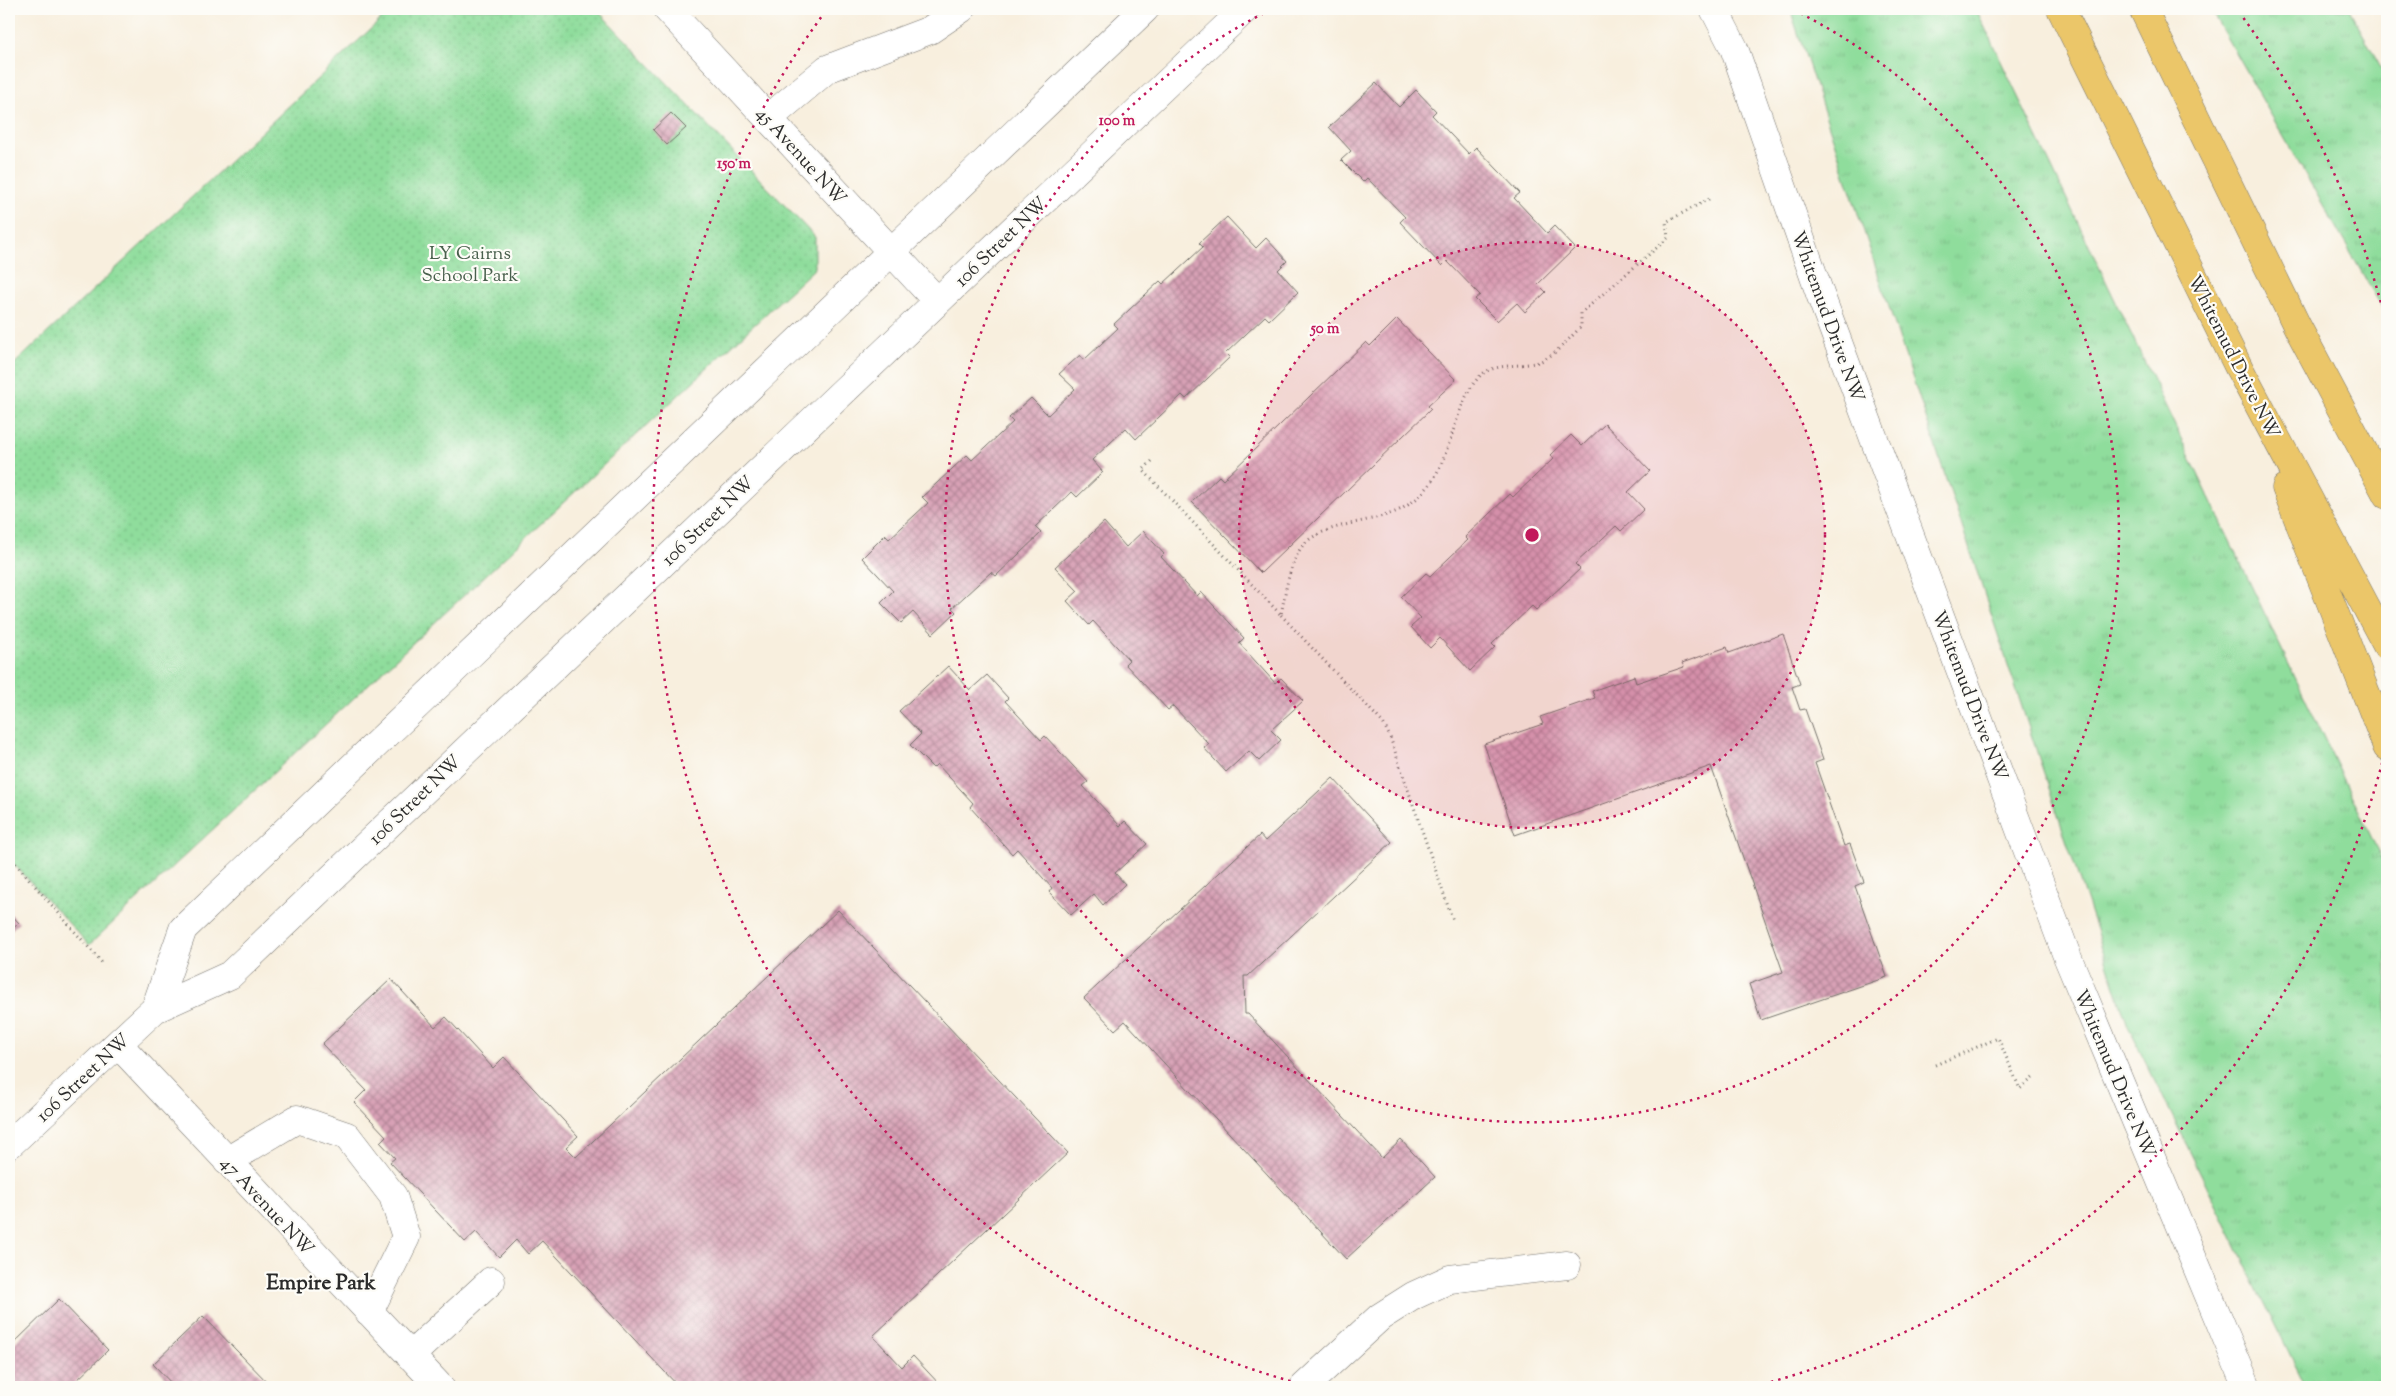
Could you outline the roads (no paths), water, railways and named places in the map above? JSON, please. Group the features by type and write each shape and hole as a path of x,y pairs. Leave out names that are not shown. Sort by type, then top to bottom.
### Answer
{"highway":[{"name":"Whitemud Drive NW","path":"2062,9 2239,368 2387,646"},
{"path":"2143,9 2297,326 2387,495"},
{"path":"2297,326 2387,463"},
{"path":"2239,368 2387,747"}],"street":[{"name":"45 Avenue NW","path":"667,9 937,301"},
{"path":"769,118 827,69 930,30 961,9"},
{"name":"106 Street NW","path":"155,1009 183,929 890,250 1144,9"},
{"name":"106 Street NW","path":"9,1145 155,1009 230,975 1245,9"},
{"path":"1699,9 1734,48"},
{"name":"Whitemud Drive NW","path":"1714,9 1734,48 1820,294 2067,956 2247,1384"},
{"path":"1734,48 1735,9"},
{"name":"47 Avenue NW","path":"118,1044 440,1387"},
{"path":"227,1161 297,1119 347,1136 393,1196 406,1237 370,1312"},
{"path":"1304,1387 1380,1316 1432,1286 1450,1279 1567,1265"},
{"path":"410,1356 491,1281"}],"district":[{"name":"Empire Park","path":"321,1282"}],"park label":[{"name":"LY Cairns School Park","path":"470,263"}]}
